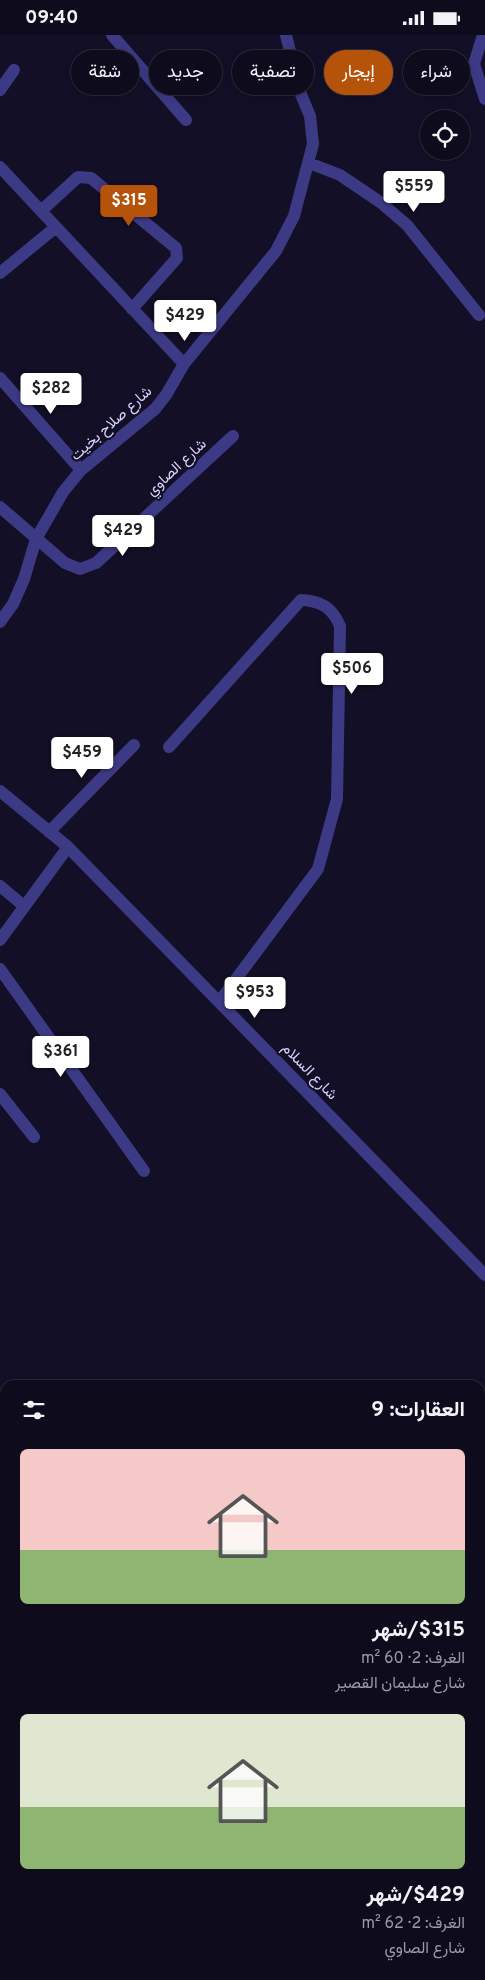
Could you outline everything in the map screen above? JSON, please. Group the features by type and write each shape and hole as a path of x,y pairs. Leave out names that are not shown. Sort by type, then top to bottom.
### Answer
{"street":[{"path":"112,35 186,120"},
{"name":"شارع صلاح بخيت","path":"0,622 13,603 24,579 36,539 63,492 81,470 155,409 166,395 184,364 276,251 294,215 313,144 310,116 300,92 286,35"},
{"path":"483,35 474,65 485,99"},
{"path":"0,89 14,70"},
{"path":"309,163 340,175 380,202 407,225 480,315"},
{"path":"0,167 184,364"},
{"path":"41,211 78,177 90,178 176,248 177,258 132,309"},
{"path":"0,273 56,227"},
{"path":"0,378 81,470"},
{"name":"شارع الصاوي","path":"0,507 66,563 80,569 96,563 233,436"},
{"path":"169,747 301,600 317,601 335,615 340,626 337,799 318,869 219,1002"},
{"path":"48,832 134,745"},
{"name":"شارع السلام","path":"0,791 68,847 485,1275"},
{"path":"0,941 68,847"},
{"path":"0,886 24,906"},
{"path":"0,969 144,1171"},
{"path":"0,1094 34,1137"}]}
